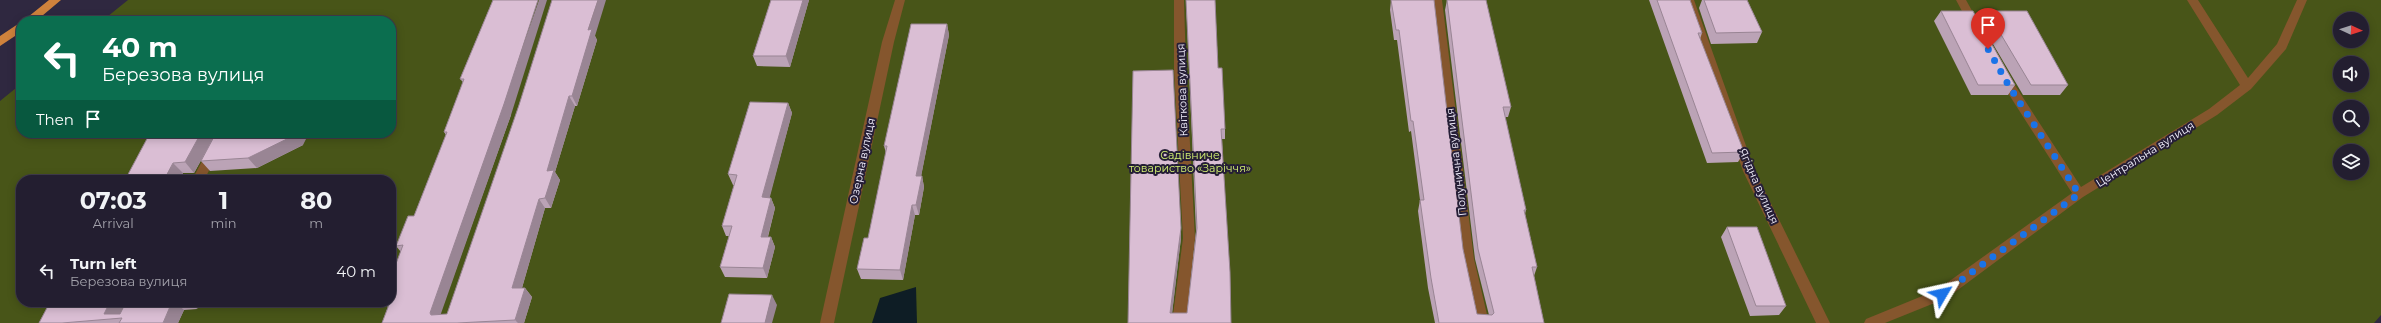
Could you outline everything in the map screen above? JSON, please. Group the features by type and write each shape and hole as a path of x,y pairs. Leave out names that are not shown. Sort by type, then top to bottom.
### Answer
{"main road":[{"path":"35,16 56,0"},
{"path":"0,42 16,30"}],"street":[{"name":"Озерна вулиця","path":"827,323 888,42 900,0"},
{"name":"Квіткова вулиця","path":"1179,0 1180,69 1189,238 1179,323"},
{"name":"Полунична вулиця","path":"1437,0 1468,259 1482,323"},
{"name":"Ягідна вулиця","path":"1689,0 1749,171 1823,323"},
{"path":"1961,0 1980,33"},
{"path":"2192,0 2247,86"},
{"name":"Центральна вулиця","path":"1871,323 1942,294 2079,194 2212,112 2247,86 2282,46 2302,0"},
{"path":"1998,66 2079,194"},
{"path":"201,175 219,138"}],"green space":[{"name":"Садівниче товариство «Заріччя»","path":"128,0 2381,0 2381,315 2374,323 0,323 0,101 16,88 16,138 396,138 396,16 108,16"}],"water":[{"path":"916,287 917,323 872,323 880,298"}],"building":[{"path":"493,0 538,0 504,104 430,313 431,315 447,314 519,105 552,0 598,0 588,30 592,29 572,96 569,96 547,171 554,170 545,198 539,199 512,288 525,288 515,320 457,323 382,323 388,307 396,307 396,264 403,245 396,246 408,216 414,216 447,132 444,132 464,79 460,79"},
{"path":"771,0 803,0 786,56 753,56"},
{"path":"1186,0 1215,0 1218,68 1222,68 1225,129 1221,129 1230,272 1231,323 1128,323 1133,71 1173,70 1181,228 1170,313 1187,313 1197,228"},
{"path":"1391,0 1434,0 1463,249 1477,314 1492,315 1494,313 1478,249 1447,0 1486,0 1511,107 1503,107 1537,267 1532,267 1544,323 1439,323 1420,200 1424,200 1413,121 1411,121 1399,30 1396,30"},
{"path":"1657,0 1690,0 1702,33 1698,33 1744,152 1712,153"},
{"path":"1704,0 1747,0 1762,32 1716,33"},
{"path":"1941,11 1973,11 2015,85 1978,85"},
{"path":"1987,11 2027,11 2068,85 2031,85"},
{"path":"911,24 947,24 916,176 922,176 916,205 912,205 900,270 857,269 864,238 868,238 887,146 884,146"},
{"path":"750,102 788,103 762,197 771,198 761,237 771,237 763,268 720,267 732,226 722,226 737,175 728,174"},
{"path":"147,138 198,138 185,162 173,163 167,175 128,175"},
{"path":"213,138 289,138 248,158 201,161"},
{"path":"1727,227 1757,227 1786,306 1756,306"},
{"path":"729,294 772,295 765,323 721,323"},
{"path":"47,307 108,307 104,314 120,314 124,307 170,307 163,323 119,323 122,318 62,323 39,323"}],"route":[{"path":"1942,294 2079,194 2009,86 1988,49"}]}
